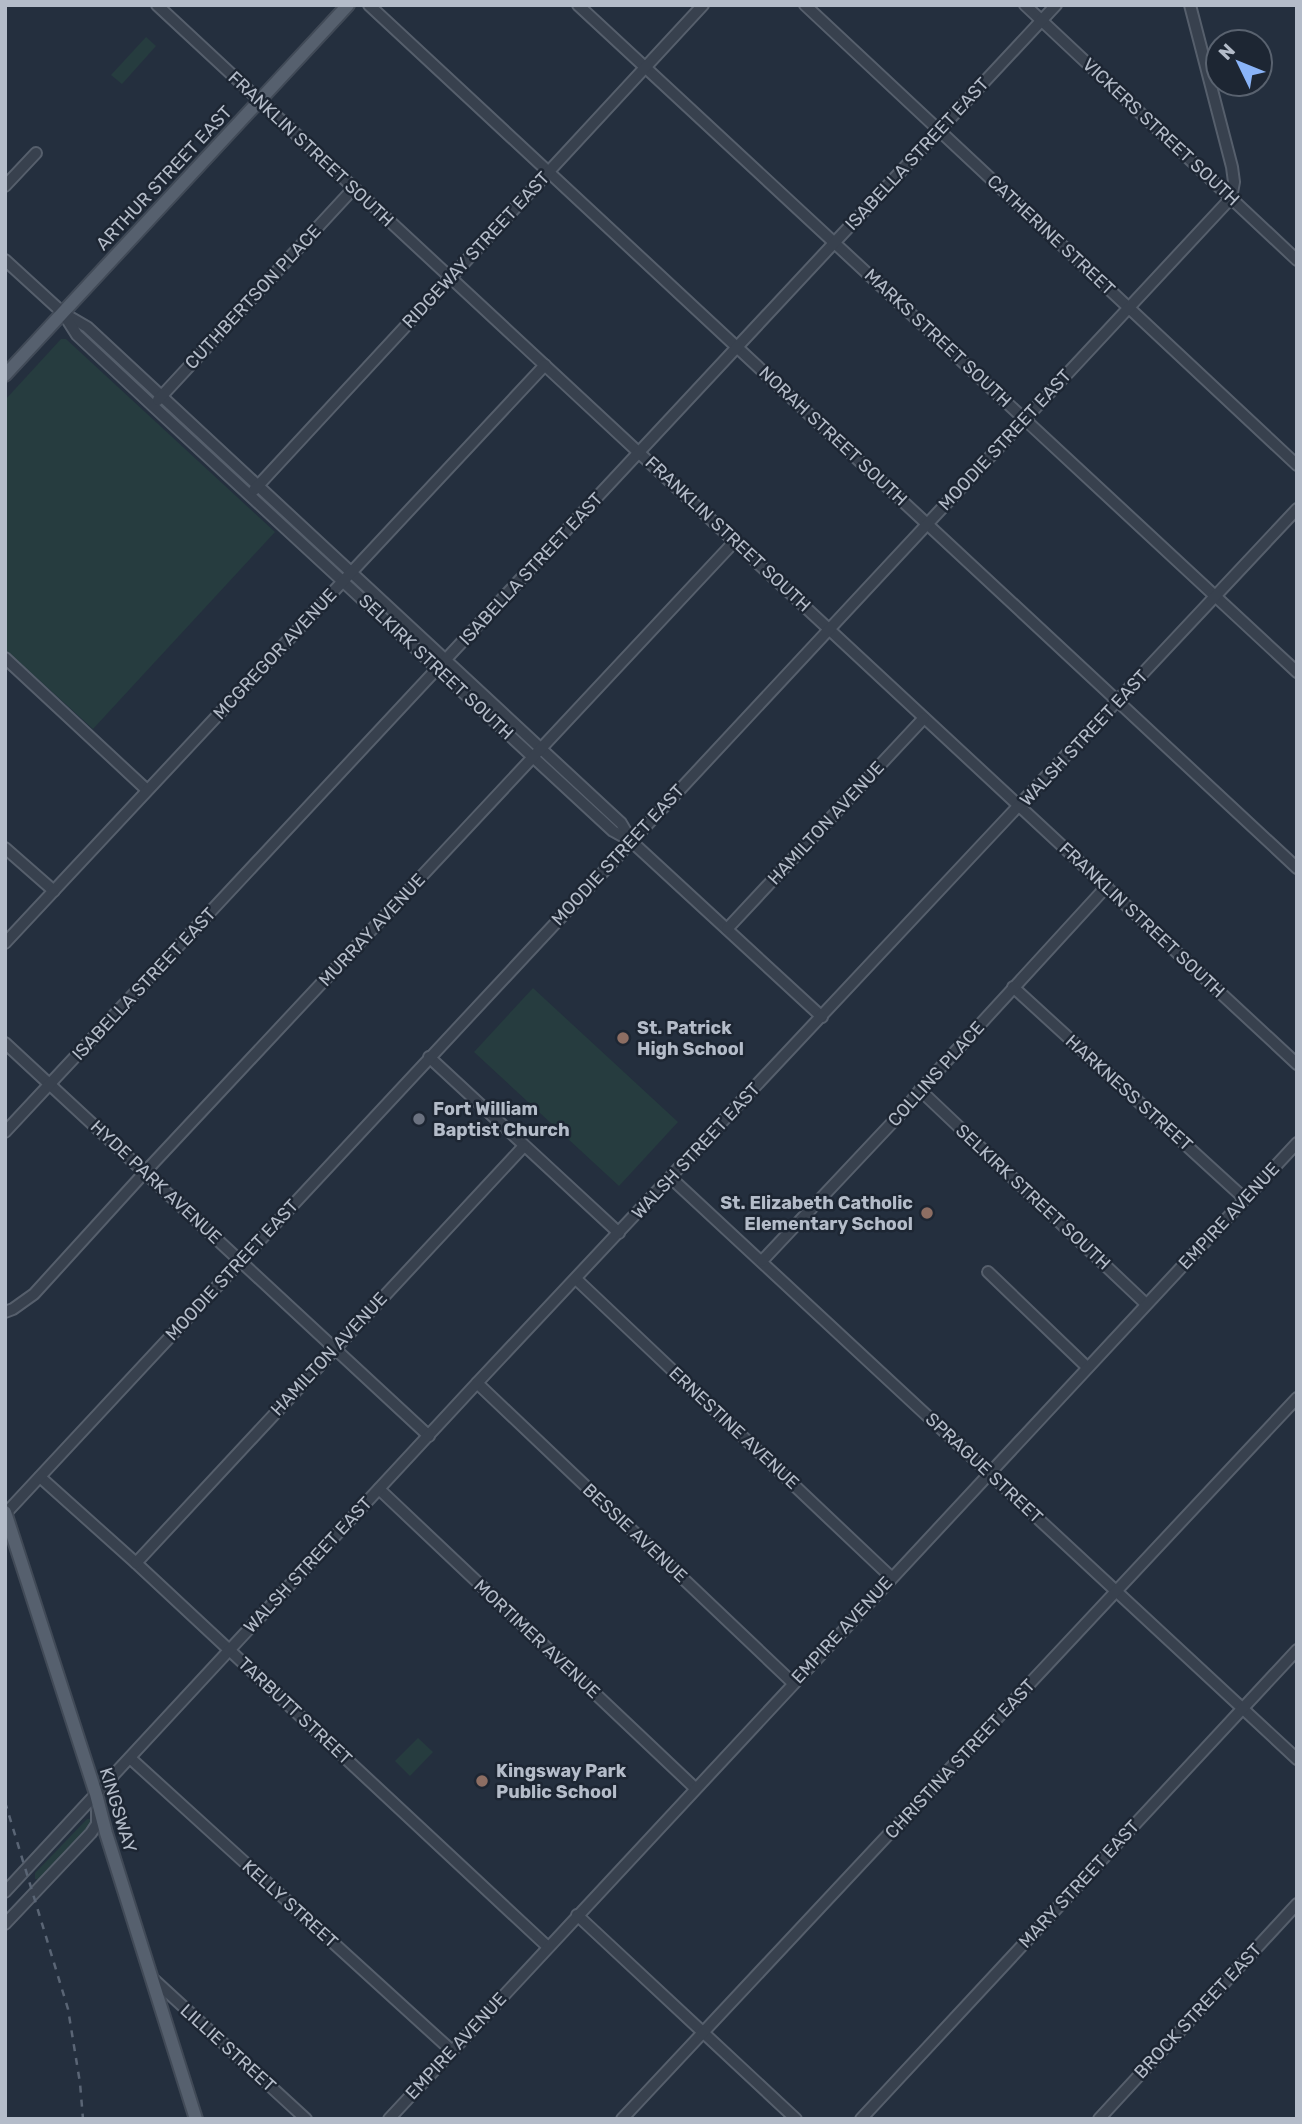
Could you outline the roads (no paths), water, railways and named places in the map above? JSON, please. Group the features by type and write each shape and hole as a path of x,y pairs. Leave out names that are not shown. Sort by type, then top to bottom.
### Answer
{"main road":[{"name":"ARTHUR STREET EAST","path":"5,375 348,5"},
{"name":"KINGSWAY","path":"5,1512 96,1794 196,2119"}],"street":[{"name":"FRANKLIN STREET SOUTH","path":"156,5 1297,1064"},
{"name":"NORAH STREET SOUTH","path":"369,5 1297,868"},
{"name":"MARKS STREET SOUTH","path":"578,5 1297,672"},
{"name":"RIDGEWAY STREET EAST","path":"254,490 703,5"},
{"name":"CATHERINE STREET","path":"805,5 1297,465"},
{"name":"VICKERS STREET SOUTH","path":"1025,5 1297,260"},
{"name":"ISABELLA STREET EAST","path":"5,1132 1056,5"},
{"path":"1190,5 1232,167 1234,182 1231,198"},
{"path":"5,186 36,153"},
{"name":"CUTHBERTSON PLACE","path":"153,406 353,188"},
{"name":"MOODIE STREET EAST","path":"5,1512 1231,198"},
{"name":"SELKIRK STREET SOUTH","path":"5,260 63,313 87,327 162,397 254,490 537,753 614,831 631,841 822,1017"},
{"name":"SELKIRK STREET SOUTH","path":"63,313 78,335 153,406 254,490"},
{"name":"MCGREGOR AVENUE","path":"5,943 545,365"},
{"name":"WALSH STREET EAST","path":"5,1892 477,1383 1297,509"},
{"name":"MURRAY AVENUE","path":"5,1312 34,1294 735,541"},
{"path":"5,658 147,790"},
{"name":"HAMILTON AVENUE","path":"727,929 924,718"},
{"path":"5,848 54,891"},
{"name":"COLLINS PLACE","path":"762,1261 905,1109 1107,886"},
{"name":"HARKNESS STREET","path":"1013,987 1245,1199"},
{"name":"HYDE PARK AVENUE","path":"5,1043 429,1436"},
{"path":"429,1057 619,1233"},
{"name":"SELKIRK STREET SOUTH","path":"920,1090 1146,1304"},
{"name":"EMPIRE AVENUE","path":"389,2119 1297,1143"},
{"name":"HAMILTON AVENUE","path":"136,1563 524,1146"},
{"name":"SPRAGUE STREET","path":"671,1178 1297,1759"},
{"path":"988,1272 1087,1367"},
{"name":"ERNESTINE AVENUE","path":"576,1279 891,1577"},
{"name":"BESSIE AVENUE","path":"477,1383 793,1683"},
{"name":"CHRISTINA STREET EAST","path":"622,2119 1297,1398"},
{"name":"TARBUTT STREET","path":"40,1477 548,1947"},
{"name":"MORTIMER AVENUE","path":"379,1489 695,1788"},
{"name":"MARY STREET EAST","path":"861,2119 1297,1650"},
{"name":"KELLY STREET","path":"130,1758 451,2050"},
{"path":"5,1924 91,1833 97,1824 96,1794"},
{"name":"BROCK STREET EAST","path":"1099,2119 1297,1904"},
{"path":"577,1915 796,2119"},
{"name":"LILLIE STREET","path":"151,1977 306,2119"}],"railway":[{"path":"5,1802 68,2009 83,2119"}],"place":[{"name":"St. Patrick High School","path":"623,1038"},
{"name":"Fort William Baptist Church","path":"419,1119"},
{"name":"St. Elizabeth Catholic Elementary School","path":"927,1213"},
{"name":"Kingsway Park Public School","path":"482,1781"}]}
